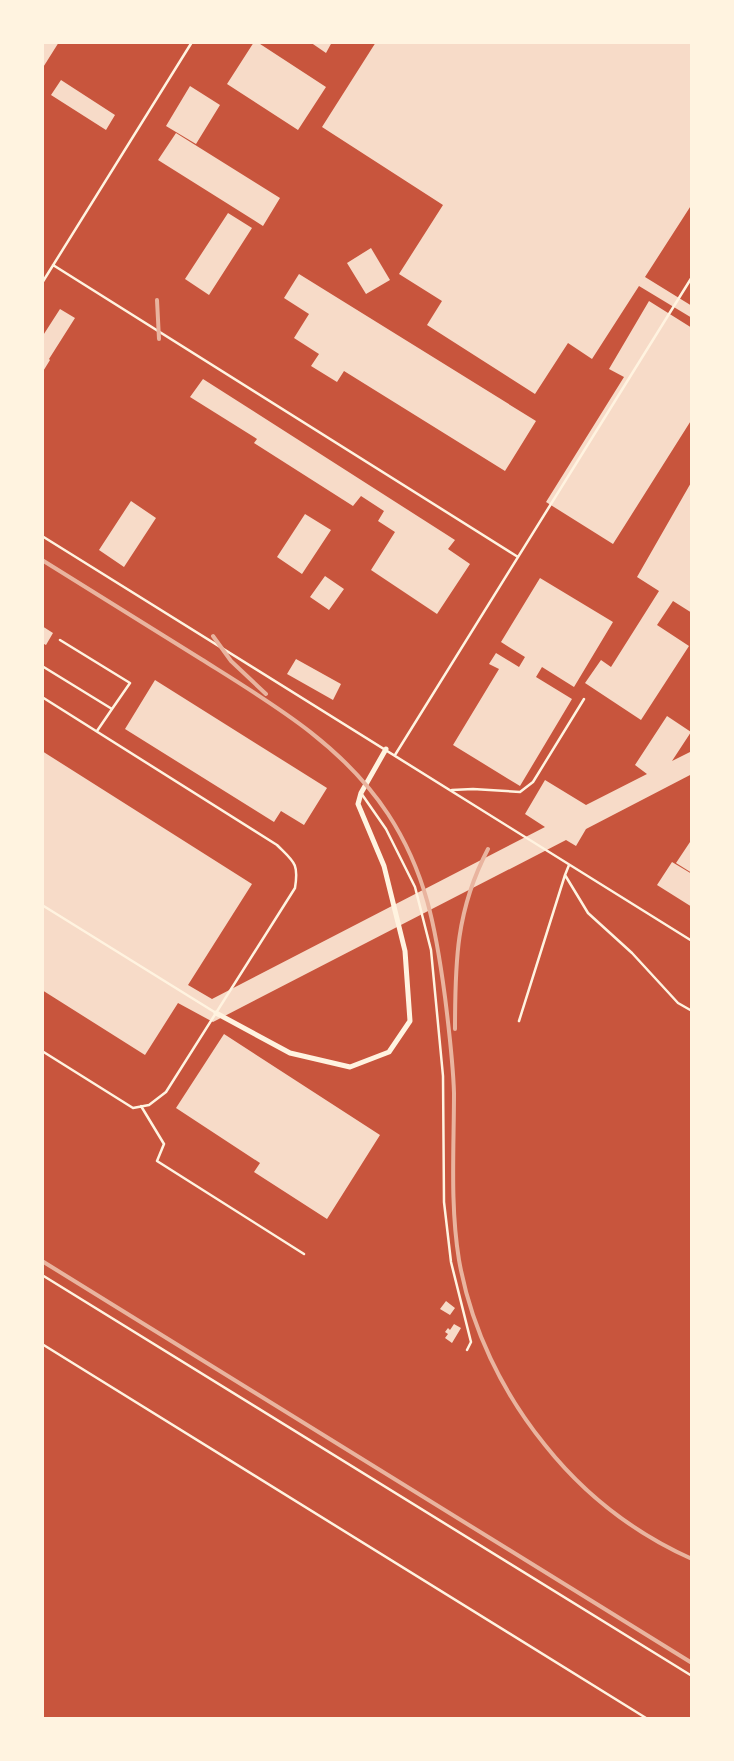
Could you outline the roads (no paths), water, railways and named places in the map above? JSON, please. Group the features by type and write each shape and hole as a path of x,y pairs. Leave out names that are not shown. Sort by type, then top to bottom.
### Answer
{"street":[{"path":"216,1013 290,1054 350,1067 389,1052 410,1021 406,951 384,866 358,804 361,793 386,749"}],"lane":[{"path":"42,283 192,42"},
{"path":"53,265 518,557"},
{"path":"395,755 692,277"},
{"path":"42,536 692,941"},
{"path":"60,640 130,683 97,731"},
{"path":"42,666 112,709"},
{"path":"42,697 277,845 292,860 297,872 295,888 166,1092 149,1105 133,1108 42,1051"},
{"path":"450,790 473,789 520,792 533,782 584,699"},
{"path":"361,793 386,829 415,887 431,950 443,1076 444,1202 452,1262 471,1342 466,1350"},
{"path":"520,1021 569,865"},
{"path":"565,875 588,913 632,952 678,1003 692,1011"},
{"path":"42,905 216,1013"},
{"path":"141,1106 164,1144 157,1161 304,1254"}],"railway":[{"path":"157,300 159,339"},
{"path":"42,560 253,692 304,727 349,766 370,789 388,814 412,858 420,879 438,948 453,1069 453,1198 456,1239 464,1285 480,1334 502,1381 529,1425 576,1480 611,1511 630,1524 671,1549 692,1559"},
{"path":"213,636 231,661 266,694"},
{"path":"455,1029 457,959 463,915 469,893 488,849"},
{"path":"42,1261 692,1663"}]}
